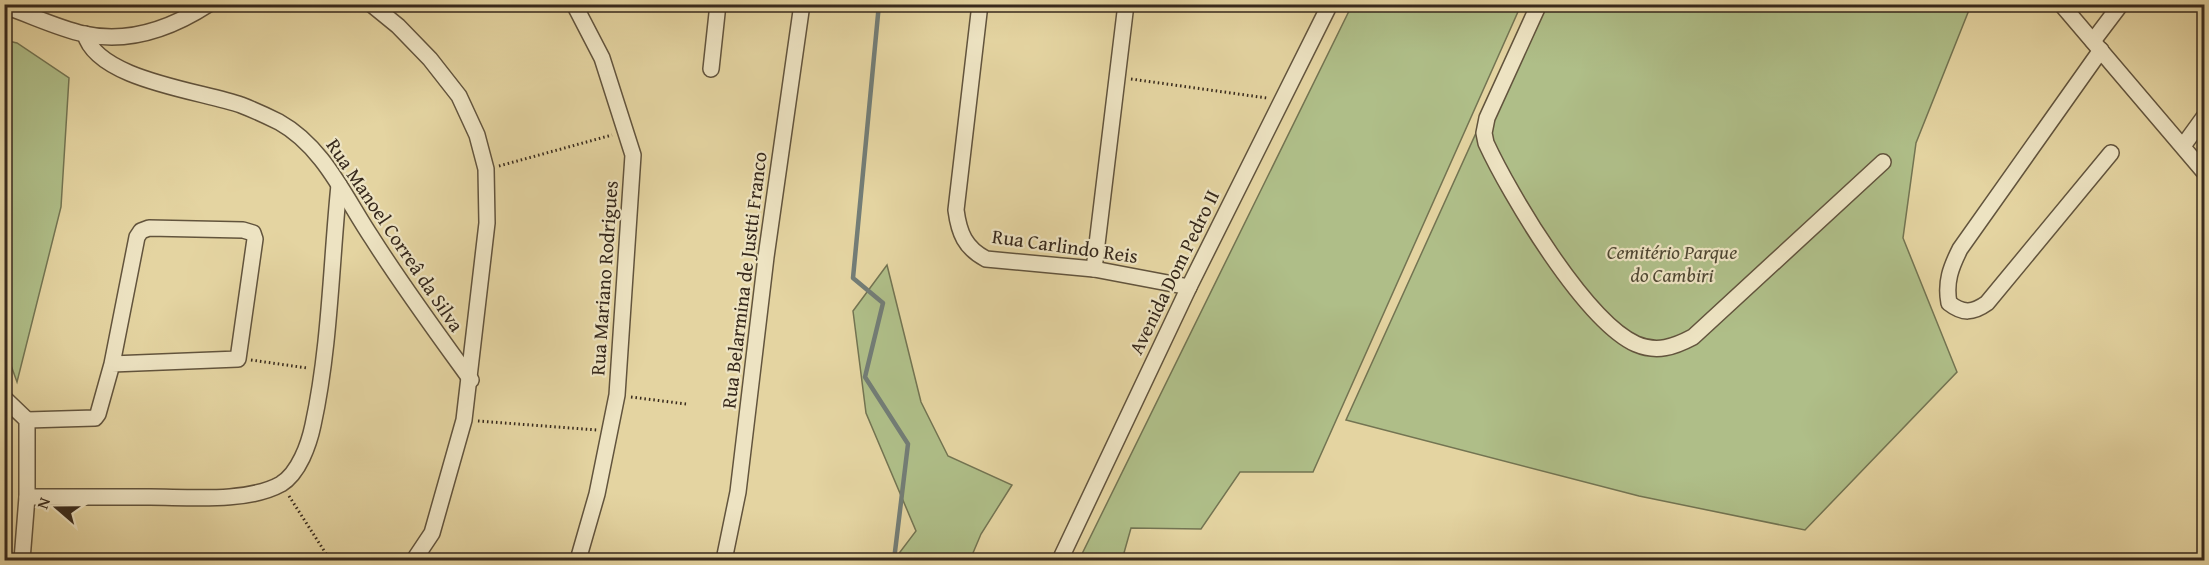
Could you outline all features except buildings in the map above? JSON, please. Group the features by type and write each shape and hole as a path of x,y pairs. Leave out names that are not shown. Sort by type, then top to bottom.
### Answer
{"street":[{"path":"4,6 85,34 145,34 167,28 208,4"},
{"path":"370,4 398,26 430,59 459,96 477,135 486,169 488,223 471,380 464,420 432,533 414,561"},
{"name":"Rua Mariano Rodrigues","path":"574,4 602,58 633,154 617,395 597,494 578,561"},
{"path":"711,69 718,4"},
{"name":"Rua Belarmina de Justti Franco","path":"724,561 738,492 766,257 802,4"},
{"name":"Rua Carlindo Reis","path":"980,4 956,210 959,231 971,251 986,259 1094,269 1189,287"},
{"path":"1094,269 1126,4"},
{"name":"Avenida Dom Pedro II","path":"1060,561 1189,287 1284,101 1330,4"},
{"path":"1539,4 1488,118 1484,133 1486,143 1555,259 1582,297 1610,328 1637,344 1658,349 1674,347 1693,337 1883,162"},
{"path":"2061,4 2205,172"},
{"path":"2111,153 1987,303 1977,310 1967,312 1949,303 1946,289 1951,267 1960,249 2097,46 2121,4"},
{"name":"Rua Manoel Correâ da Silva","path":"85,34 93,50 116,66 143,78 241,105 279,122 300,136 322,160 404,286 471,380"},
{"path":"2183,146 2205,117"},
{"path":"27,497 225,497 260,491 282,483 294,471 306,449 313,426 321,369 339,185"},
{"path":"4,398 27,420 94,418 103,402 137,237 141,231 149,228 243,230 253,233 255,239 238,359 112,364"},
{"path":"22,561 27,497 27,420"}],"path":[{"path":"1116,76 1284,101"},
{"path":"486,169 626,130"},
{"path":"238,359 321,369"},
{"path":"617,395 686,404"},
{"path":"464,420 610,432"},
{"path":"282,483 330,561"}],"green space":[{"path":"1352,5 1521,5 1313,472 1240,472 1201,529 1131,528 1122,560 1079,560"},
{"name":"Cemitério Parque do Cambiri","path":"1534,5 1971,5 1916,143 1903,238 1957,372 1805,530 1639,496 1346,420"},
{"path":"4,40 17,43 69,78 61,207 17,382 4,346"},
{"path":"887,265 921,402 948,456 1012,485 981,534 970,560 894,560 916,531 866,413 853,311"}],"waterway":[{"path":"879,4 853,278 883,303 865,377 908,444 894,560"}]}
